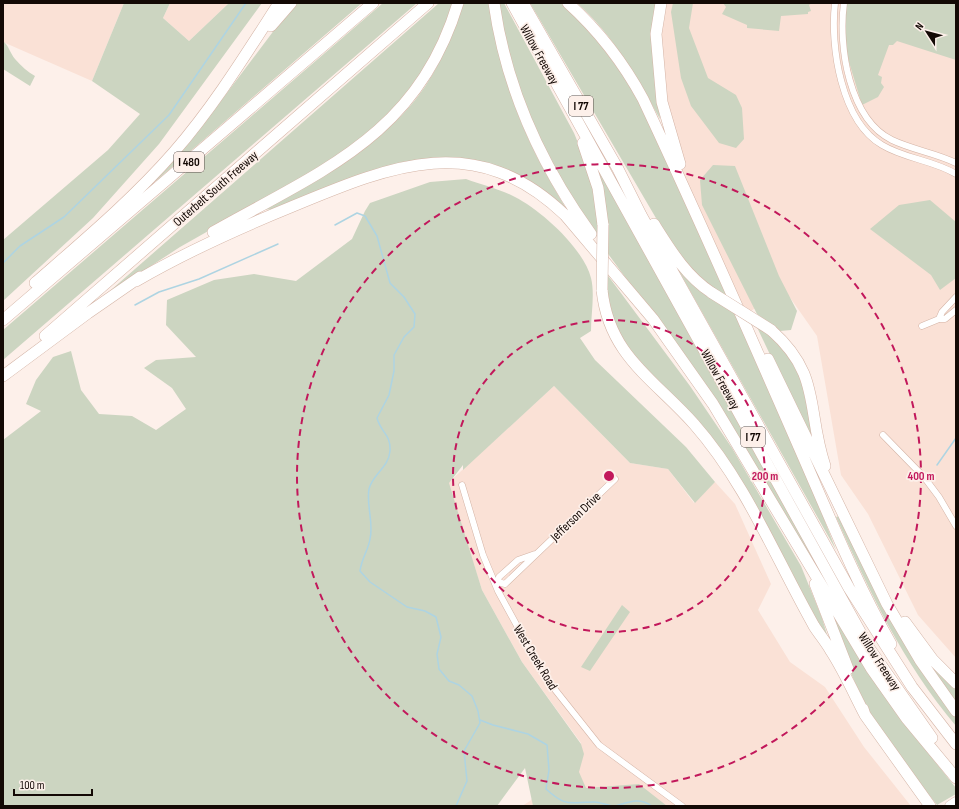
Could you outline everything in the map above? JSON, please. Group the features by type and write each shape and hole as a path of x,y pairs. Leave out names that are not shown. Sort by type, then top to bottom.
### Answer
{"highway":[{"path":"3,312 147,181 202,118 240,64 279,3"},
{"path":"240,64 291,3"},
{"name":"I 480","path":"3,320 373,3"},
{"name":"Outerbelt South Freeway","path":"3,375 428,3"},
{"path":"3,375 88,313 195,242 324,170 371,138 407,101 428,72 447,35 458,3"},
{"path":"494,3 505,57 513,85 535,142 546,165 570,205 632,295"},
{"name":"Willow Freeway","path":"512,3 530,25 618,169 641,216 849,588 908,682 956,744"},
{"name":"Willow Freeway","path":"523,3 530,25 564,98 626,206 869,648 956,774"},
{"path":"568,3 597,31 630,75 644,99 690,198 874,614 916,683 956,735"},
{"path":"661,3 656,34 662,102 690,198"},
{"path":"564,98 592,168 601,202 603,225 602,290 607,318 615,338 635,365 693,423 727,466 815,626 831,651 865,715 930,806"},
{"path":"136,281 204,243 346,185 396,168 415,164 453,162 484,168 512,178 552,203 576,227 653,318 713,404 871,668 907,719 956,774"},
{"path":"618,169 641,202 678,262 697,283 770,330 780,338 796,358 808,384 823,459 838,500"},
{"path":"731,290 743,309 870,565 880,589 907,638 934,681 956,711"},
{"path":"789,532 815,584 865,715"},
{"path":"870,565 914,636 933,660 956,683"}],"main road":[{"path":"950,806 956,802"}],"street":[{"path":"834,3 833,36 844,91 849,106 862,128 882,145 905,155 929,162 956,174"},
{"path":"844,3 842,39 858,104 868,121 892,140 933,153 956,163"},
{"path":"844,91 853,88"},
{"path":"939,319 942,312 956,297"},
{"path":"922,326 939,319 945,319 956,310"},
{"path":"883,435 924,478 939,497 956,526"},
{"name":"Jefferson Drive","path":"536,554 512,564 499,577 497,584 505,584 615,479"},
{"name":"West Creek Road","path":"462,485 483,555 545,677 599,745 682,806"}],"shaded area":[{"path":"3,3 124,3 92,81 3,42"},
{"path":"170,3 229,3 189,41 163,18"},
{"path":"661,3 956,4 956,658 918,615 868,514 841,475 817,336 784,289 742,317 690,198 662,102"},
{"path":"554,386 630,463 668,469 694,503 715,482 735,504 771,584 758,610 790,662 825,687 864,747 911,806 522,806 530,801 581,743 522,662 482,590 448,483"}],"green space":[{"path":"124,3 170,3 163,18 189,41 229,3 262,3 159,144 93,218 3,301 3,240 108,150 140,114 92,81"},
{"path":"297,3 362,3 156,181 154,180 199,130 281,21"},
{"path":"383,3 417,3 3,360 3,330"},
{"path":"439,3 455,3 437,49 409,95 351,150 180,247 122,285 111,290"},
{"path":"462,3 490,3 505,73 517,111 537,156 569,213 530,183 432,159 402,162 274,209 260,210 338,166 363,149 407,110 425,86 440,60"},
{"path":"497,3 504,3 574,133 583,155 599,206 598,238 551,168 516,84"},
{"path":"530,3 561,3 570,10 586,25 633,89 729,299 712,289 677,254"},
{"path":"577,3 657,3 654,63 660,119 633,72 613,43 590,15"},
{"path":"673,3 693,3 689,28 708,78 736,95 742,108 744,139 736,148 719,143 691,106 681,78 671,12"},
{"path":"723,3 812,3 809,5 811,11 808,12 808,14 781,16 779,31 747,28 747,25 722,14 726,7"},
{"path":"846,3 956,3 956,60 897,41 893,45 889,45 878,75 882,77 881,83 884,87 878,97 862,105 849,62 844,37"},
{"path":"3,41 17,62 35,76 30,86 3,69"},
{"path":"713,165 735,166 779,276 797,311 791,330 780,331 757,314 702,205 700,180"},
{"path":"597,166 698,346 845,616 723,411 606,251"},
{"path":"466,179 503,192 525,203 549,221 571,243 587,267 592,284 593,297 591,331 580,338 595,360 686,447 715,482 695,503 668,469 630,463 554,386 463,470 463,465 449,483 482,590 522,662 581,744 584,754 579,772 586,788 639,784 667,806 533,806 525,768 497,806 3,806 3,440 41,411 26,404 36,380 53,357 71,351 81,390 99,414 132,416 156,430 186,409 172,388 144,368 156,360 196,357 166,325 167,300 214,280 254,274 296,281 352,239 370,203 430,182"},
{"path":"930,200 956,222 956,278 940,290 931,275 870,229 899,205"},
{"path":"671,257 734,311 816,498 836,550"},
{"path":"606,273 690,386 732,448 801,566 822,618 828,638 826,641 737,476 641,367 616,332 607,302"},
{"path":"755,323 774,338 800,370 815,449"},
{"path":"839,516 956,715 956,726 937,702 903,652 888,626 848,545 836,517"},
{"path":"826,603 898,715 956,788 956,794 937,805 889,743 867,707 853,678"},
{"path":"622,605 630,612 590,671 581,667"},
{"path":"918,645 956,686 956,704 927,664"}],"waterway":[{"path":"3,263 20,246 64,217 169,115 246,3"},
{"path":"335,225 357,213 365,216 377,236 390,283 404,297 415,314 414,327 404,337 394,355 394,371 389,395 377,418 389,441 390,451 387,462 373,479 369,489 368,501 371,520 371,533 360,571 370,582 407,607 425,611 436,617 441,637 437,654 439,669 449,681 459,685 472,696 478,711 480,723 464,751 467,781 456,806"},
{"path":"135,305 159,292 199,279 278,244"},
{"path":"937,465 956,438"},
{"path":"480,720 528,734 547,745 549,770 546,789 559,799 568,803 596,802 613,806"},
{"path":"615,806 634,801 647,803 652,806"}]}
